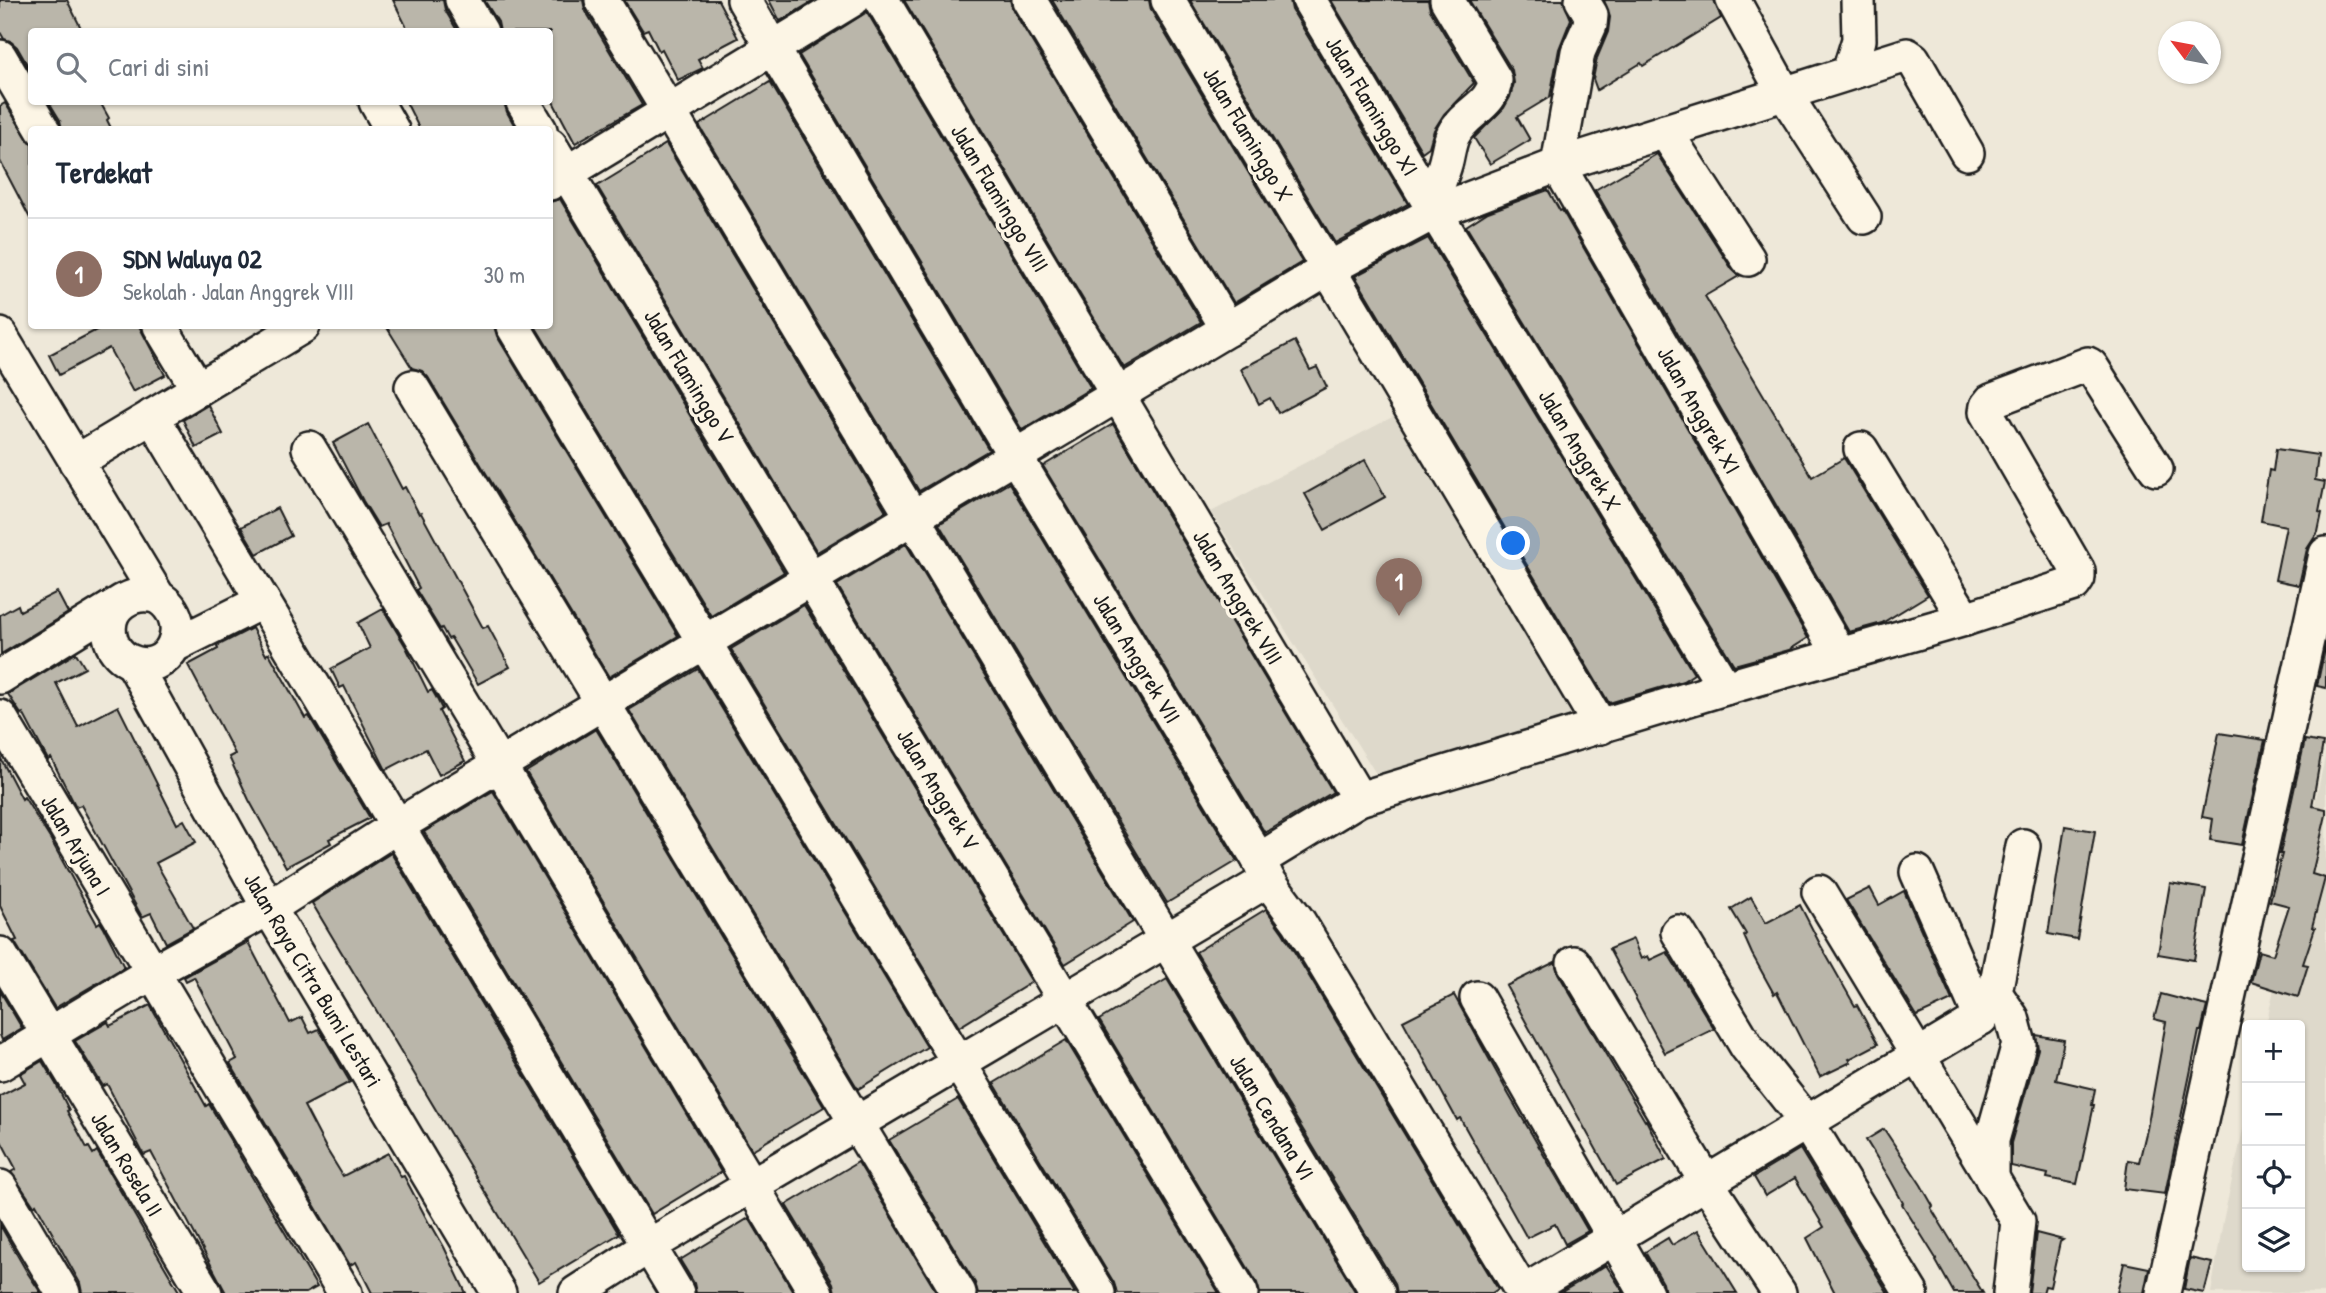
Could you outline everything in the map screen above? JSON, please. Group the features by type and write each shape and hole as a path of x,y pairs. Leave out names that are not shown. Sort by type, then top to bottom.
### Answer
{"street":[{"path":"463,0 479,28"},
{"name":"Jalan Cendana VI","path":"602,0 1378,1293"},
{"name":"Jalan Anggrek VII","path":"744,0 1263,870 1298,922 1522,1293"},
{"path":"558,178 852,0"},
{"name":"Jalan Flaminggo VIII","path":"882,0 1118,395"},
{"path":"1029,0 1228,329"},
{"name":"Jalan Flaminggo X","path":"1168,0 1601,727"},
{"name":"Jalan Flaminggo XI","path":"1309,0 1433,208"},
{"path":"1433,208 1452,135 1466,116 1487,101 1494,90 1495,80 1447,0"},
{"path":"1558,164 1578,52 1590,25 1591,15 1582,0"},
{"path":"1733,0 1784,93 1864,217"},
{"path":"1849,72 1859,40 1858,0"},
{"path":"0,1064 152,972 269,908 397,826 1433,208 1558,164 1907,55 1913,59 1968,153"},
{"path":"0,57 28,105"},
{"path":"28,105 41,126"},
{"path":"378,105 390,126"},
{"path":"525,105 538,126"},
{"path":"1665,131 1748,259"},
{"name":"Jalan Flaminggo V","path":"553,157 558,178 811,579"},
{"name":"Jalan Anggrek XI","path":"1558,164 1840,655"},
{"name":"Jalan Anggrek X","path":"1433,208 1725,688"},
{"path":"162,329 198,389"},
{"path":"76,462 298,329"},
{"path":"515,329 1098,1293"},
{"path":"0,335 158,597 173,609 178,627 175,646"},
{"path":"576,1293 649,1246 1166,940 1359,799 1725,688 1965,619 2074,584 2078,579 2078,571 1986,412 1991,401 2088,363 2156,469"},
{"path":"412,387 958,1293"},
{"name":"Jalan Anggrek VIII","path":"1118,395 1359,799"},
{"path":"152,416 677,1293"},
{"path":"309,448 816,1293"},
{"path":"1861,449 1965,619"},
{"path":"2163,1293 2326,554"},
{"name":"Jalan Anggrek V","path":"811,579 1241,1293"},
{"path":"0,677 124,600 141,594 158,597"},
{"path":"124,600 111,618 110,639 115,650 123,657 133,663 145,664 157,662 175,646 263,601"},
{"name":"Jalan Raya Citra Bumi Lestari","path":"133,663 269,908 499,1293"},
{"name":"Jalan Arjuna I","path":"0,717 345,1293"},
{"path":"1522,1293 1916,1056 1988,1005 2023,846"},
{"path":"1916,872 1988,1005 2012,1018 2019,1044 1992,1140 1992,1179"},
{"path":"1819,892 2018,1222 2010,1293"},
{"path":"1678,932 1747,1047 1807,1121 1911,1293"},
{"name":"Jalan Rosela II","path":"0,954 205,1293"},
{"path":"1574,963 1707,1183 1779,1293"},
{"path":"1477,998 1646,1293"},
{"path":"0,1187 63,1293"}],"shaded area":[{"path":"1402,412 1584,719 1380,780 1211,512"},
{"path":"2326,753 2326,1293 2211,1293 2242,1134 2242,1272 2305,1272 2305,1020 2267,1020"}],"building":[{"path":"0,0 67,0 81,28 28,28 28,66 17,47 4,39 0,32"},
{"path":"393,0 443,0 445,10 456,28 407,28"},
{"path":"484,0 583,0 585,10 642,105 575,143 553,102 553,28 499,28"},
{"path":"624,0 718,0 738,38 698,59 703,68 678,80 662,49 659,51 648,29 643,31"},
{"path":"769,0 815,0 780,21"},
{"path":"904,0 1010,0 1013,10 1201,322 1124,368"},
{"path":"1052,0 1149,0 1151,10 1302,262 1234,303"},
{"path":"1190,0 1290,0 1292,10 1408,204 1335,243"},
{"path":"1331,0 1428,0 1430,10 1474,83 1444,114 1434,130 1429,147 1422,152"},
{"path":"1469,0 1563,0 1571,19 1559,49 1550,97 1517,117 1530,140 1490,164 1474,138 1504,108 1514,83 1512,70"},
{"path":"1604,0 1714,0 1721,18 1643,66 1641,63 1597,90 1593,79 1610,17"},
{"path":"867,12 1091,388 1022,430 799,55"},
{"path":"770,82 989,450 919,491 699,125"},
{"path":"5,103 28,139 28,214 0,161 0,106"},
{"path":"51,105 102,105 110,126 61,126"},
{"path":"408,105 505,105 515,126 418,126"},
{"path":"666,144 886,511 817,552 597,186"},
{"path":"1657,154 1739,276 1705,296 1812,477 1844,458 1928,595 1882,623 1849,632 1595,190"},
{"path":"1548,190 1808,638 1789,650 1734,665 1466,226 1488,212"},
{"path":"560,199 784,572 711,616 537,329 553,329 553,201"},
{"path":"1428,238 1694,674 1683,681 1609,703 1355,276"},
{"path":"98,329 141,329 165,375 133,392 109,348 59,375 49,355"},
{"path":"388,329 495,329 678,636 609,677 428,377 422,371 412,368"},
{"path":"1295,341 1310,370 1317,367 1327,387 1278,413 1270,398 1259,404 1241,369"},
{"path":"208,405 223,434 196,448 183,420"},
{"path":"368,424 402,489 405,487 419,514 421,513 483,628 488,626 510,667 478,684 451,638 448,639 442,628 440,629 416,590 419,588 386,524 379,527 333,443"},
{"path":"1113,424 1333,792 1265,833 1043,466"},
{"path":"2276,449 2318,455 2315,480 2325,482 2318,532 2307,549 2299,585 2275,580 2286,526 2261,521 2269,470 2273,471"},
{"path":"1365,460 1385,497 1325,530 1305,494"},
{"path":"1009,483 1237,861 1167,903 939,524"},
{"path":"277,508 291,536 257,554 241,527"},
{"path":"906,544 1133,922 1065,964 837,585"},
{"path":"57,592 68,613 1,654 0,615 18,605 20,611"},
{"path":"804,605 1032,982 959,1027 731,649"},
{"path":"383,609 406,647 428,692 432,690 436,697 442,709 439,711 465,761 439,775 426,749 386,770 344,686 340,688 331,669 370,648 358,623"},
{"path":"252,628 305,718 309,716 370,818 329,839 331,843 286,867 249,800 229,757 235,754 188,665"},
{"path":"2326,643 2326,688 2317,686"},
{"path":"76,653 85,668 56,683 78,727 118,706 177,824 184,820 196,842 156,863 193,928 166,943 151,913 142,917 81,805 76,807 51,758 48,760 23,713 21,714 8,694"},
{"path":"698,669 927,1047 858,1089 629,710"},
{"path":"596,729 824,1107 752,1150 526,772"},
{"path":"2219,733 2265,740 2242,845 2210,840 2213,819 2202,817"},
{"path":"2305,740 2323,743 2312,806 2326,809 2326,815 2312,874 2325,878 2312,927 2315,928 2303,964 2308,965 2298,997 2251,982 2259,951 2273,955 2289,906 2270,901"},
{"path":"0,757 22,799 24,797 51,840 97,924 100,922 104,928 124,967 55,1008 14,941 17,940 0,906"},
{"path":"493,791 721,1172 652,1214 424,832"},
{"path":"2065,826 2095,831 2077,939 2048,934"},
{"path":"391,853 619,1234 539,1282 312,903"},
{"path":"2170,883 2206,889 2194,960 2158,954"},
{"path":"1870,888 1879,905 1904,891 1952,1000 1917,1016 1846,900"},
{"path":"1751,897 1766,923 1800,905 1878,1044 1849,1059 1851,1062 1820,1077 1777,992 1774,994 1752,954 1744,936 1746,934 1731,909"},
{"path":"1266,909 1498,1289 1492,1293 1397,1293 1395,1283 1196,952"},
{"path":"1633,939 1641,959 1648,956 1650,960 1667,952 1714,1029 1665,1053 1609,949"},
{"path":"248,942 290,1023 302,1017 310,1033 319,1029 350,1082 304,1106 343,1176 388,1153 444,1247 466,1293 372,1293 356,1262 350,1265 230,1063 237,1059 194,977 186,981 184,977"},
{"path":"1555,962 1558,973 1646,1120 1666,1159 1616,1185 1506,986"},
{"path":"1167,979 1356,1293 1260,1293 1257,1283 1099,1020"},
{"path":"0,991 22,1028 2,1040 0,1035"},
{"path":"2161,994 2207,1006 2199,1031 2165,1194 2124,1189 2128,1160 2139,1162 2147,1129 2166,1022 2154,1019"},
{"path":"1454,995 1588,1231 1565,1244 1555,1224 1527,1238 1460,1118 1457,1120 1403,1021"},
{"path":"150,1005 206,1106 209,1104 317,1287 306,1293 226,1293 151,1152 144,1155 107,1084 103,1086 75,1041 108,1022 110,1026"},
{"path":"2036,1035 2064,1040 2056,1080 2095,1089 2077,1184 2047,1178 2048,1174 2011,1166 2011,1143 2038,1049"},
{"path":"1066,1040 1219,1293 1117,1293 1114,1283 994,1083"},
{"path":"42,1061 87,1148 89,1147 93,1154 97,1151 180,1293 82,1293 80,1283 36,1204 34,1206 11,1172 16,1169 0,1139 0,1096 25,1083 20,1074"},
{"path":"958,1099 1075,1293 978,1293 975,1283 889,1140"},
{"path":"1884,1129 1921,1185 1933,1206 1931,1208 1983,1293 1954,1293 1866,1140"},
{"path":"1800,1149 1888,1293 1835,1293 1807,1238 1824,1227 1795,1178 1765,1196 1754,1177"},
{"path":"858,1162 937,1293 835,1293 833,1283 786,1205"},
{"path":"749,1218 794,1293 696,1293 694,1283 680,1260"},
{"path":"0,1225 27,1272 41,1293 0,1293"},
{"path":"1698,1230 1737,1293 1665,1293 1663,1283 1645,1252 1668,1238 1672,1245"},
{"path":"2036,1233 2063,1240 2060,1242 2050,1287 2045,1286 2043,1293 2029,1293"},
{"path":"2190,1258 2212,1263 2204,1293 2184,1289"},
{"path":"2124,1263 2149,1268 2144,1293 2117,1293"},
{"path":"1606,1265 1624,1293 1560,1293 1577,1283"}],"place":[{"name":"SDN Waluya 02","path":"1399,616"}]}
